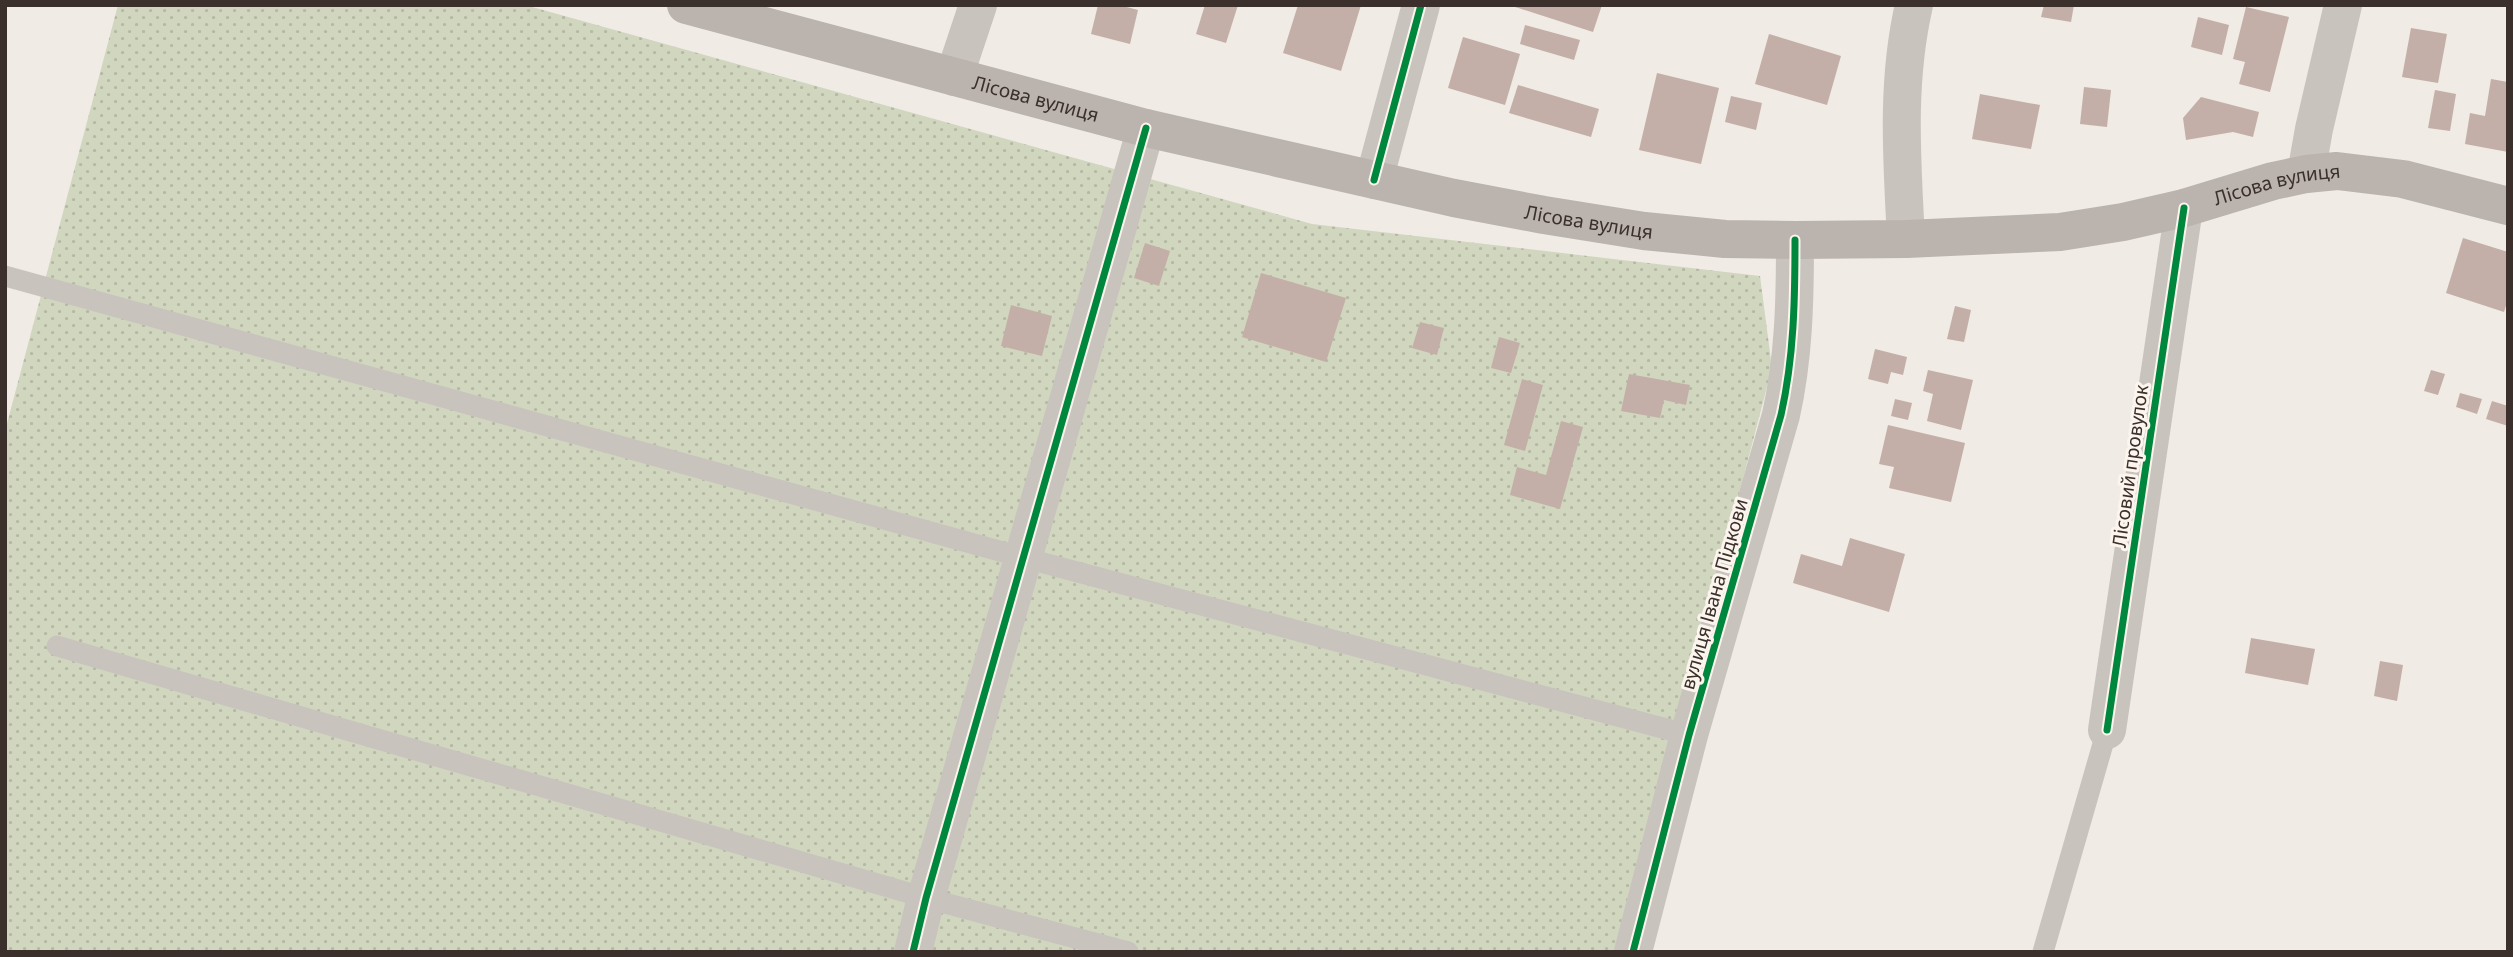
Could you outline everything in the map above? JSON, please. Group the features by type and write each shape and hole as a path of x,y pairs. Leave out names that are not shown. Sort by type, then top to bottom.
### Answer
{"main road":[{"name":"Лісова вулиця","path":"686,5 1146,128 1374,180 1544,215 1644,231 1725,239 1795,240 1906,239 2060,232 2185,208 2273,181 2337,171 2391,177 2508,206"}],"street":[{"path":"954,77 978,5"},
{"path":"1374,180 1421,5"},
{"path":"1906,239 1900,98 1906,43 1914,5"},
{"path":"2306,174 2343,5"},
{"path":"913,952 926,898 1146,128"},
{"name":"Лісовий провулок","path":"2107,730 2185,208"},
{"name":"вулиця Івана Підкови","path":"1633,952 1689,735 1741,557 1789,376 1793,344 1795,240"}],"lane":[{"path":"5,276 1025,558 1689,735"},
{"path":"57,646 926,898 1128,952"},
{"path":"2043,952 2107,730"}],"green space":[{"path":"118,5 525,5 1312,224 1760,276 1772,368 1619,952 5,952 5,431"}],"building":[{"path":"1098,5 1119,5 1138,10 1130,44 1091,34"},
{"path":"1205,5 1238,5 1226,43 1196,34"},
{"path":"1298,5 1361,5 1341,71 1283,53"},
{"path":"1509,5 1602,5 1593,32"},
{"path":"2044,5 2074,5 2071,22 2041,17"},
{"path":"2246,7 2289,17 2270,92 2239,84 2245,62 2233,59"},
{"path":"2198,17 2229,25 2222,55 2191,47"},
{"path":"1525,25 1580,40 1574,60 1520,44"},
{"path":"2411,28 2447,34 2438,83 2402,77"},
{"path":"1769,34 1841,56 1827,105 1755,84"},
{"path":"1463,37 1520,54 1505,105 1448,88"},
{"path":"1657,73 1719,88 1701,164 1639,150"},
{"path":"2491,79 2508,82 2508,152 2465,144 2470,113 2485,116"},
{"path":"1518,85 1599,109 1591,137 1509,113"},
{"path":"2084,87 2111,90 2107,127 2080,124"},
{"path":"2435,90 2456,94 2450,131 2428,128"},
{"path":"1980,94 2040,105 2031,149 1972,139"},
{"path":"1731,96 1762,103 1756,130 1725,122"},
{"path":"2201,97 2259,112 2253,137 2233,132 2186,140 2183,118"},
{"path":"2463,238 2508,252 2508,299 2504,312 2446,293"},
{"path":"1145,243 1170,251 1159,286 1134,278"},
{"path":"1261,273 1346,298 1326,362 1242,337"},
{"path":"1011,305 1052,316 1042,356 1001,346"},
{"path":"1955,306 1971,310 1964,342 1947,339"},
{"path":"1420,322 1444,328 1437,355 1412,348"},
{"path":"1499,337 1520,343 1511,373 1491,368"},
{"path":"1875,349 1907,357 1903,375 1891,372 1888,384 1868,379"},
{"path":"1928,370 1973,380 1961,430 1927,421 1933,394 1923,391"},
{"path":"2431,370 2445,374 2438,395 2424,391"},
{"path":"1629,374 1690,385 1686,405 1664,400 1660,418 1621,411"},
{"path":"1522,379 1543,385 1525,451 1504,445"},
{"path":"2460,393 2482,399 2477,414 2456,407"},
{"path":"1895,399 1912,403 1908,420 1891,416"},
{"path":"2492,401 2508,406 2508,426 2486,419"},
{"path":"1561,421 1583,427 1560,509 1510,495 1517,467 1546,475"},
{"path":"1888,425 1965,443 1951,502 1889,488 1894,467 1879,464"},
{"path":"1850,538 1905,554 1889,612 1793,583 1801,554 1842,566"},
{"path":"2251,638 2315,649 2308,685 2245,673"},
{"path":"2380,661 2403,665 2397,701 2374,696"}],"cycle path":[{"path":"1374,180 1421,5"},
{"path":"913,952 926,898 1146,128"},
{"path":"2107,730 2184,208"},
{"path":"1633,952 1689,735 1781,415 1791,350 1795,240"}]}
